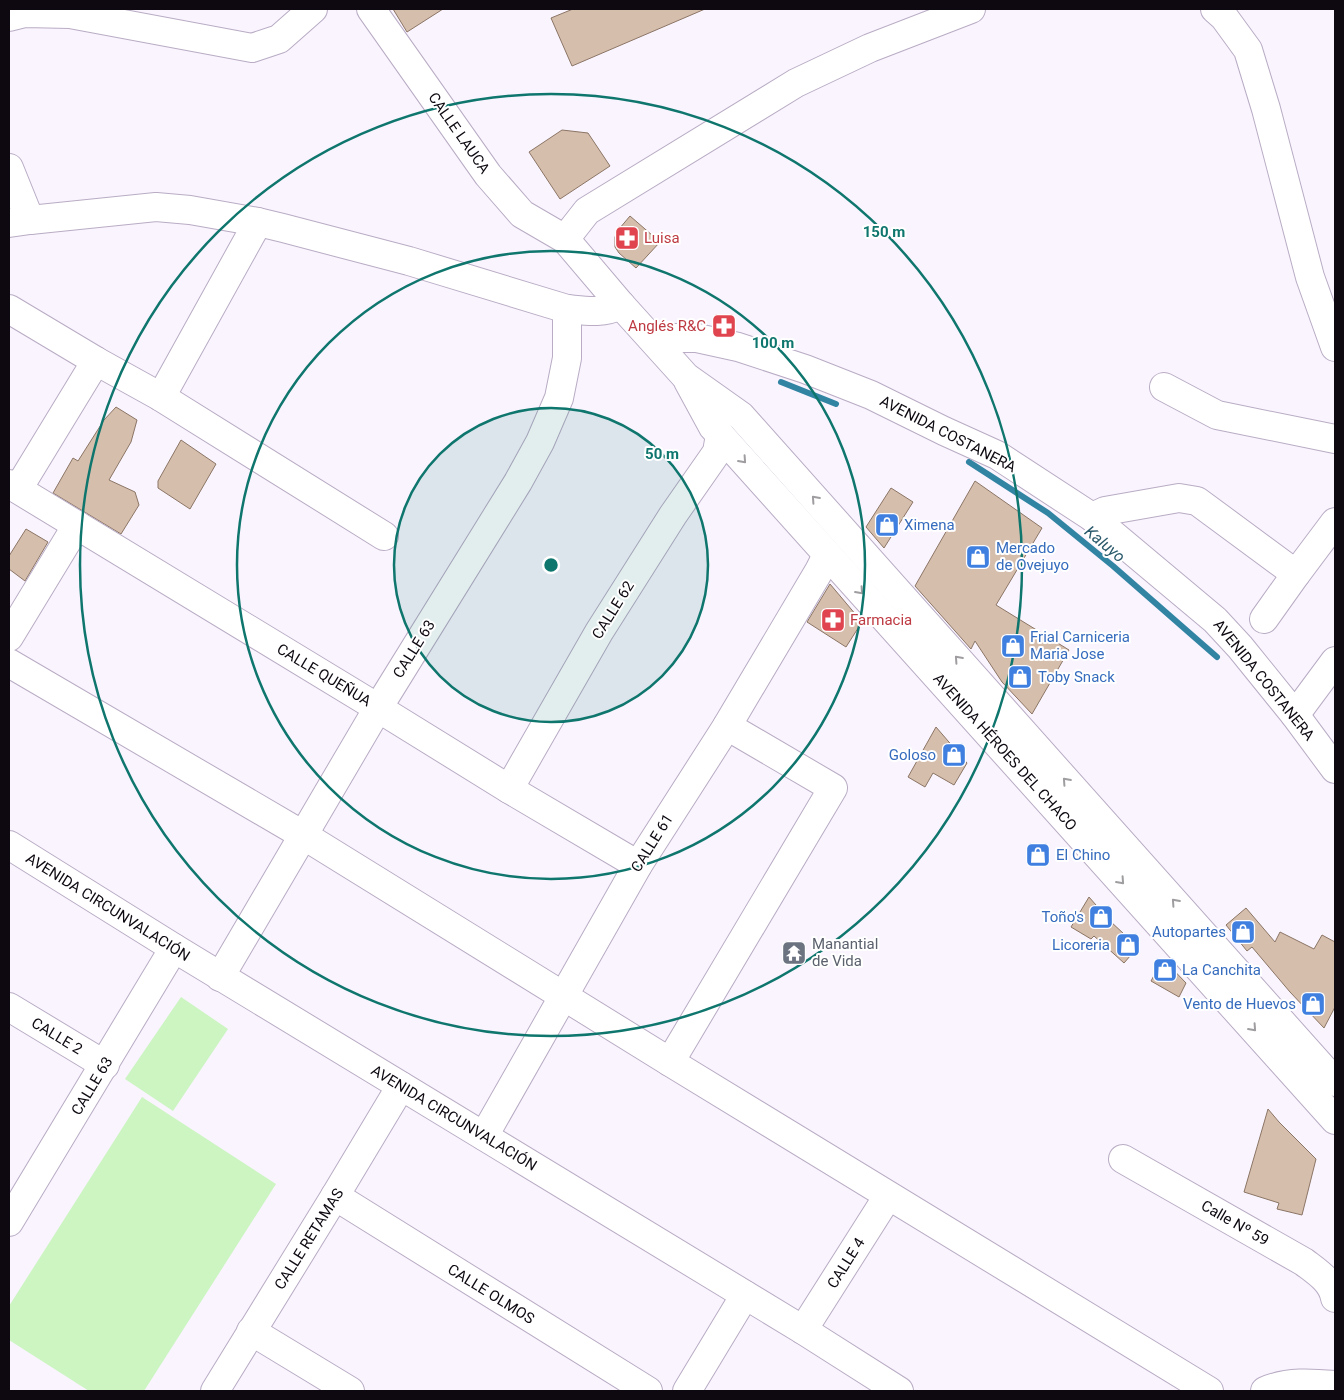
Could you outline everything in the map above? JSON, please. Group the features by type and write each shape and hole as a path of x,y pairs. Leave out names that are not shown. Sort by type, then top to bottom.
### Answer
{"street":[{"path":"9,17 25,13 70,14 252,48 279,39 313,9"},
{"name":"CALLE LAUCA","path":"371,9 488,175 522,214 565,239"},
{"path":"565,239 587,211 796,83 870,48 972,9"},
{"path":"1215,9 1224,17 1248,50 1266,109 1310,277 1335,347"},
{"path":"9,168 19,221 156,207 190,210 258,222 409,261 567,308 590,312 610,310 621,305"},
{"path":"161,397 258,222"},
{"name":"AVENIDA HÉROES DEL CHACO","path":"565,239 686,377 713,427 1335,1120"},
{"name":"CALLE 63","path":"220,977 378,708 518,482 540,442 559,398 567,358 567,308"},
{"path":"9,309 161,397 384,536"},
{"name":"AVENIDA COSTANERA","path":"659,346 675,338 697,338 738,347 805,369 871,395 997,455 1092,517 1216,620 1295,715 1335,769"},
{"path":"13,487 96,361"},
{"name":"AVENIDA HÉROES DEL CHACO","path":"686,377 741,416 1335,1082"},
{"path":"1164,387 1217,415 1335,439"},
{"path":"720,435 741,416"},
{"name":"CALLE 62","path":"508,789 599,632 673,515 718,452 720,435"},
{"name":"CALLE QUEÑUA","path":"13,487 508,789 638,865"},
{"path":"1092,517 1105,511 1179,498 1197,501 1296,574"},
{"path":"1264,619 1335,522"},
{"path":"9,637 77,525"},
{"name":"CALLE 61","path":"484,1136 638,865 726,726 827,555 847,536"},
{"path":"1295,715 1335,661"},
{"path":"9,663 303,835 888,1196 1209,1391"},
{"path":"670,1062 833,788 726,726"},
{"name":"AVENIDA CIRCUNVALACIÓN","path":"9,845 220,977 803,1330 872,1384 899,1391"},
{"name":"CALLE 63","path":"9,1222 18,1187 105,1065 174,948"},
{"name":"CALLE 2","path":"9,1007 105,1065"},
{"name":"CALLE RETAMAS","path":"215,1391 401,1086"},
{"name":"Calle Nº 59","path":"1123,1159 1304,1262 1328,1282 1335,1298"},
{"name":"CALLE OLMOS","path":"335,1196 648,1391"},
{"name":"CALLE 4","path":"803,1330 888,1196"},
{"path":"687,1391 746,1295"},
{"path":"252,1331 350,1391"},
{"path":"1265,1391 1274,1387 1306,1382 1335,1384"}],"green space":[{"path":"181,997 228,1029 173,1111 125,1079"},
{"path":"142,1097 276,1184 144,1391 89,1391 9,1340 9,1306"}],"building":[{"path":"393,9 443,9 407,32"},
{"path":"573,9 705,9 572,66 551,18"},
{"path":"562,130 588,133 610,166 560,199 529,152"},
{"path":"630,216 660,242 636,268 615,247 615,237"},
{"path":"116,407 137,420 131,442 109,480 135,492 139,505 121,534 53,493 73,458 78,461 104,420"},
{"path":"181,440 216,464 190,509 158,488 158,481"},
{"name":"Mercado de Ovejuyo","path":"975,481 1042,528 996,605 1069,650 1032,714 1002,682 975,641 971,649 915,586"},
{"path":"891,488 913,502 884,548 866,527"},
{"path":"26,529 48,542 25,581 9,569 9,556"},
{"path":"830,584 862,622 846,647 807,622"},
{"path":"936,727 967,763 954,785 933,773 925,787 908,777"},
{"path":"1089,897 1110,921 1138,947 1124,963 1094,936 1091,939 1071,927"},
{"path":"1246,908 1275,942 1280,932 1314,949 1322,935 1335,942 1335,1007 1324,1028 1252,947 1247,951 1226,925"},
{"name":"La Canchita","path":"1163,959 1186,983 1179,997 1151,981"},
{"path":"1268,1109 1316,1159 1302,1215 1277,1209 1279,1203 1244,1192"}],"waterway":[{"name":"Kaluyo","path":"781,382 836,404"},
{"name":"Kaluyo","path":"969,462 1048,513 1113,566 1217,657"}],"place":[{"name":"Luisa","path":"627,238"},
{"name":"Anglés R&C","path":"724,326"},
{"name":"Ximena","path":"887,525"},
{"name":"Mercado de Ovejuyo","path":"978,557"},
{"name":"Farmacia","path":"833,620"},
{"name":"Frial Carniceria Maria Jose","path":"1013,646"},
{"name":"Toby Snack","path":"1020,677"},
{"name":"Goloso","path":"954,755"},
{"name":"El Chino","path":"1038,855"},
{"name":"Toño's","path":"1101,917"},
{"name":"Autopartes","path":"1243,932"},
{"name":"Licoreria","path":"1128,945"},
{"name":"Manantial de Vida","path":"794,953"},
{"name":"La Canchita","path":"1165,970"},
{"name":"Vento de Huevos","path":"1313,1004"}]}
